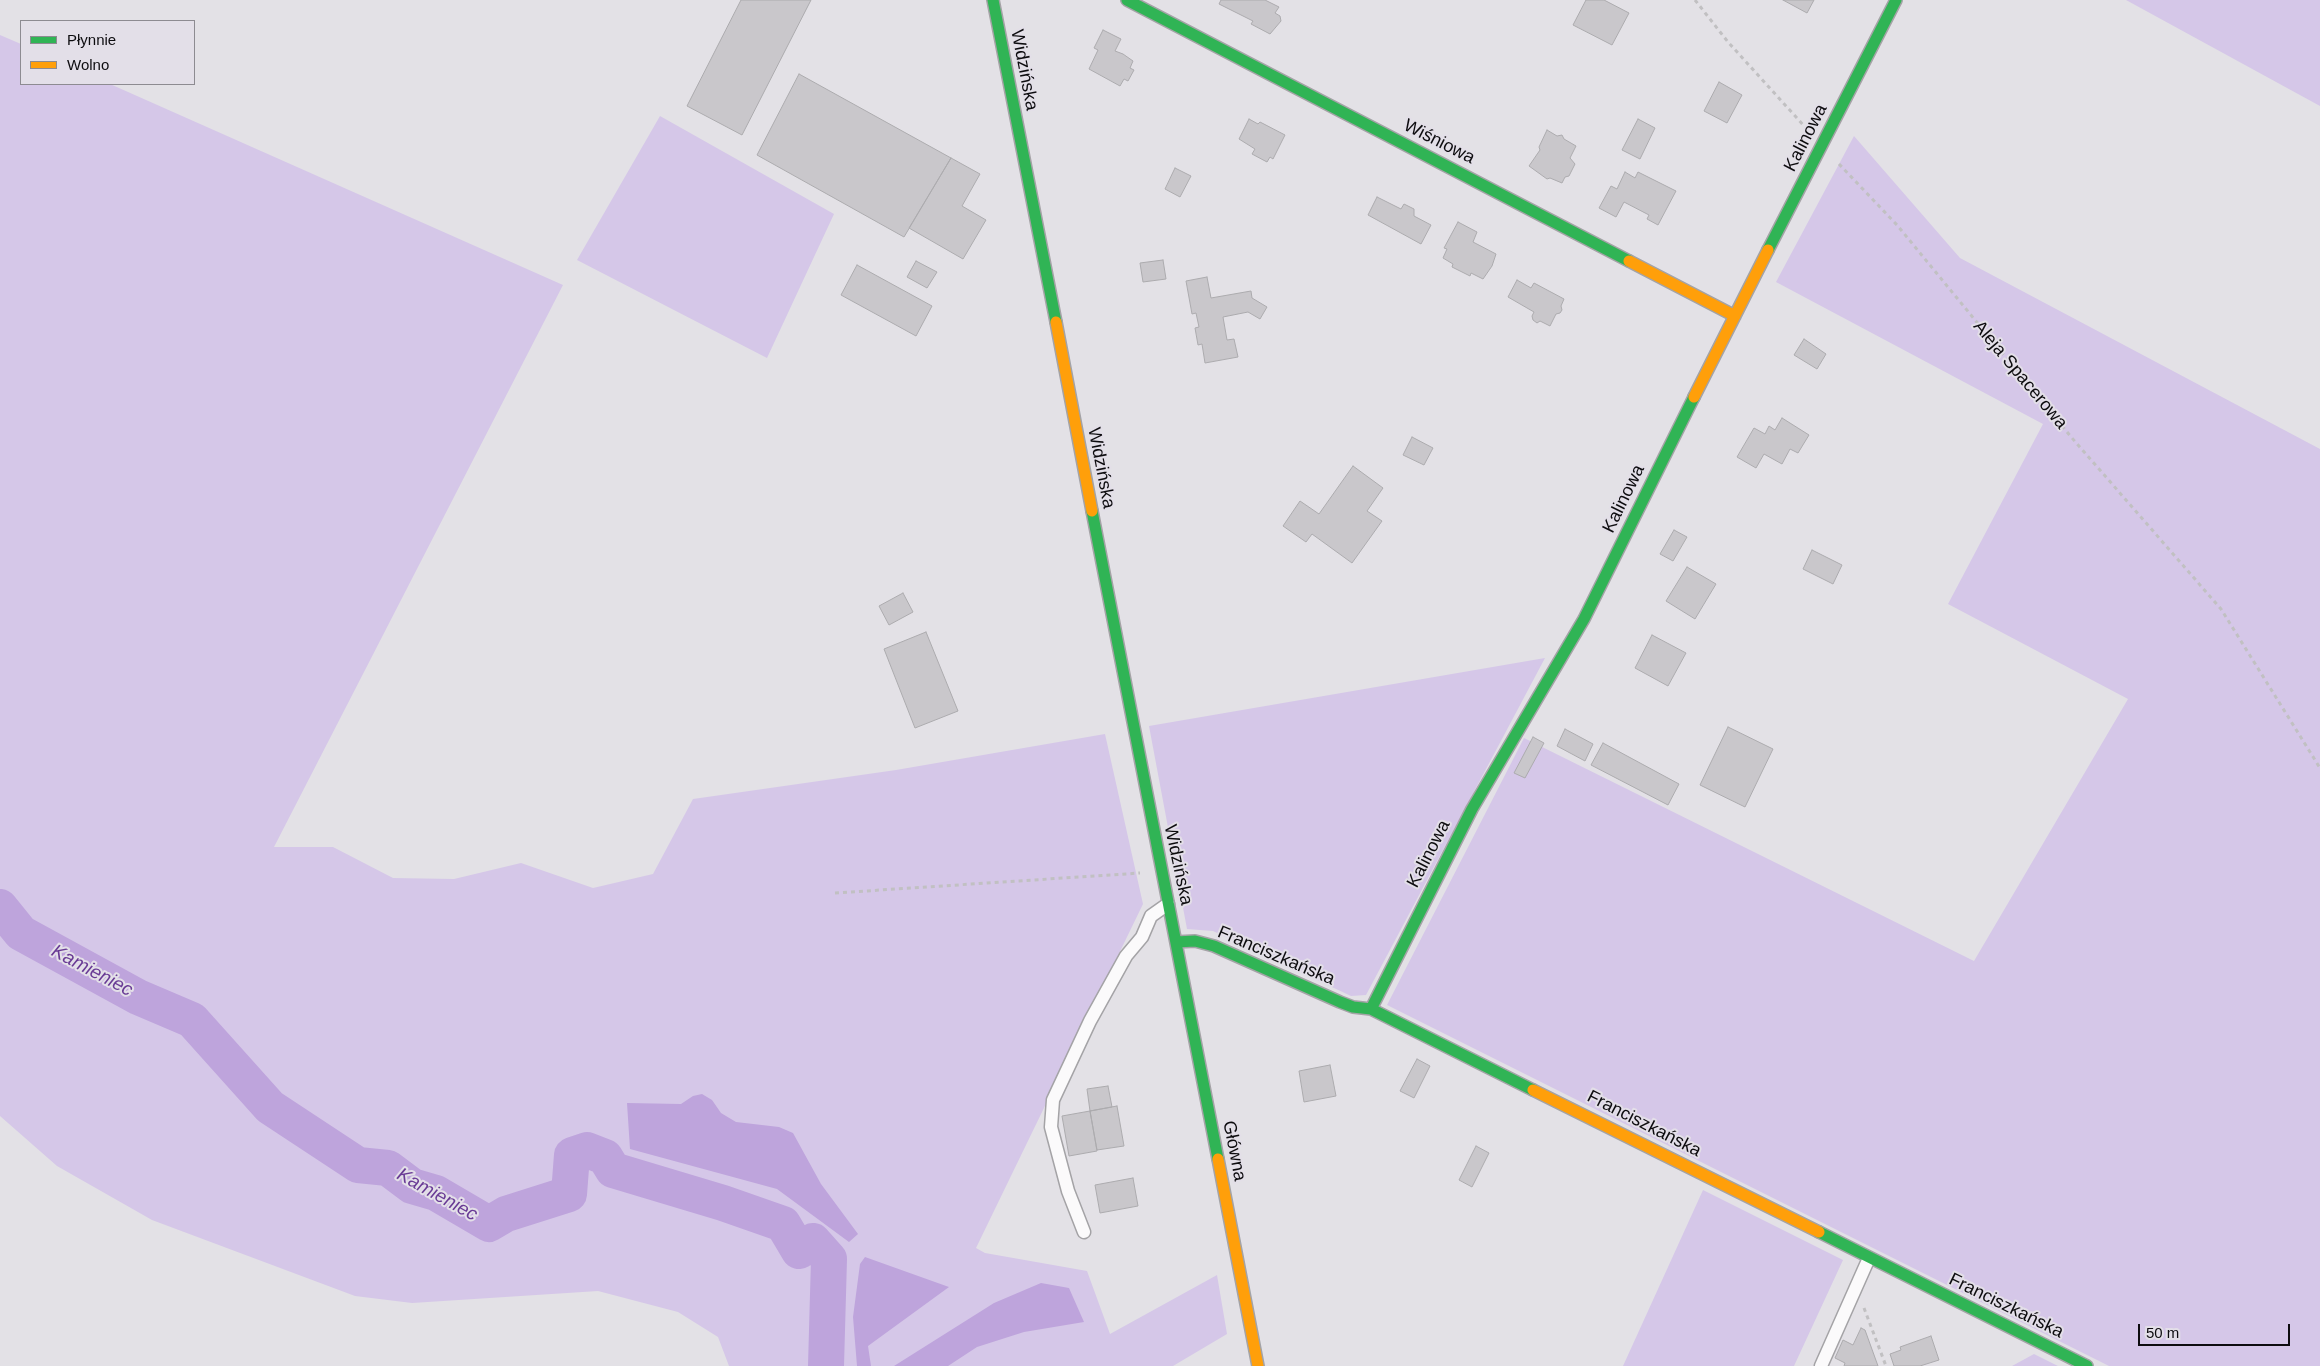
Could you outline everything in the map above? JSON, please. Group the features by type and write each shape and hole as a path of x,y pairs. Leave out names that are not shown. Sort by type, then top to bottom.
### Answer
{"street":[{"name":"Widzińska","path":"993,0 1176,942"},
{"name":"Wiśniowa","path":"1127,0 1735,316"},
{"name":"Kalinowa","path":"1371,1009 1472,809 1584,619 1735,316 1896,0"},
{"name":"Franciszkańska","path":"1176,942 1195,941 1214,946 1340,1002 1354,1007 1371,1009 2088,1366"},
{"name":"Główna","path":"1176,942 1258,1366"}],"lane":[{"path":"1084,1232 1068,1191 1051,1126 1053,1100 1090,1021 1126,956 1142,937 1152,916 1168,904"},
{"path":"1820,1366 1869,1258"}],"path":[{"name":"Aleja Spacerowa","path":"1695,0 1728,42 1896,225 2072,438 2222,609 2320,768"},
{"path":"835,893 1161,871"},
{"path":"1856,1286 1886,1366"}],"shaded area":[{"path":"2126,0 2320,0 2320,106"},
{"path":"0,35 20,44 20,85 112,85 563,285 274,847 333,847 393,878 454,879 521,863 593,888 653,874 693,799 896,770 1105,734 1143,904 976,1248 985,1253 1087,1271 1110,1334 1217,1275 1227,1334 1173,1366 729,1366 718,1337 678,1312 598,1291 412,1303 355,1296 152,1220 57,1166 0,1116"},
{"path":"660,116 834,214 767,358 577,260"},
{"path":"1854,136 1960,258 2320,449 2320,1366 2109,1366 1387,1005 1524,738 1974,961 2128,699 1948,604 2043,424 1776,282"},
{"path":"1545,658 1366,995 1351,996 1213,931 1187,929 1149,726"},
{"path":"702,1094 712,1100 721,1113 736,1122 779,1127 793,1133 821,1184 858,1234 849,1242 777,1189 630,1149 627,1103 681,1104 693,1096"},
{"path":"1703,1190 1843,1260 1794,1366 1623,1366"},
{"path":"865,1257 949,1287 868,1346 871,1366 857,1366 853,1317 860,1264"},
{"path":"1041,1283 1069,1288 1084,1322 1024,1332 977,1347 948,1366 894,1366 994,1303"},
{"path":"2034,1354 2058,1366 2012,1366"}],"building":[{"path":"741,0 811,0 742,135 687,106"},
{"path":"1221,0 1265,0 1279,7 1275,13 1280,16 1281,21 1270,34 1251,24 1253,21 1219,4"},
{"path":"1586,0 1604,0 1629,13 1612,45 1573,25"},
{"path":"1783,0 1814,0 1807,13"},
{"path":"1103,30 1121,39 1115,51 1133,61 1130,68 1134,70 1128,81 1124,79 1120,86 1089,69 1098,50 1094,48"},
{"path":"799,74 951,158 904,237 757,155"},
{"path":"1719,82 1742,95 1727,123 1704,111"},
{"path":"1249,119 1258,124 1260,122 1285,135 1273,159 1270,157 1267,162 1252,154 1255,149 1239,139"},
{"path":"1638,119 1655,128 1640,159 1622,150"},
{"path":"1547,130 1557,136 1562,135 1564,139 1576,146 1570,158 1575,164 1569,176 1565,177 1562,183 1550,178 1547,179 1529,166 1540,150 1539,147"},
{"path":"951,158 980,174 962,206 986,220 963,259 909,228"},
{"path":"1175,168 1191,176 1180,197 1165,189"},
{"path":"1625,172 1635,178 1638,172 1676,191 1658,225 1647,219 1649,215 1624,202 1616,217 1599,208 1611,186 1617,189"},
{"path":"1377,197 1401,209 1404,204 1414,209 1414,216 1431,225 1421,244 1368,215"},
{"path":"1458,222 1477,232 1473,242 1496,254 1492,266 1483,279 1471,273 1470,276 1452,267 1453,264 1443,258 1447,249 1444,248"},
{"path":"1163,260 1166,279 1143,282 1140,263"},
{"path":"916,261 937,272 927,288 907,277"},
{"path":"857,265 932,306 916,336 841,295"},
{"path":"1207,277 1211,298 1251,291 1252,298 1267,307 1260,319 1248,312 1223,317 1227,340 1234,339 1238,357 1205,363 1202,344 1198,345 1195,328 1199,327 1196,313 1192,314 1186,281"},
{"path":"1517,280 1531,288 1534,283 1564,299 1561,306 1562,310 1556,314 1550,326 1540,321 1537,323 1533,320 1534,312 1508,297"},
{"path":"1804,339 1826,354 1817,369 1794,355"},
{"path":"1782,418 1809,435 1798,453 1790,449 1782,464 1764,454 1756,468 1737,457 1754,428 1765,434 1769,426 1775,430"},
{"path":"1412,437 1433,448 1424,465 1403,455"},
{"path":"1353,466 1383,488 1367,511 1382,521 1352,563 1312,534 1306,542 1283,526 1300,501 1319,514"},
{"path":"1674,530 1687,537 1673,561 1660,554"},
{"path":"1812,550 1842,565 1833,584 1803,569"},
{"path":"1687,567 1716,584 1695,619 1666,601"},
{"path":"903,593 913,612 889,625 879,606"},
{"path":"926,632 958,711 915,728 884,649"},
{"path":"1652,635 1686,653 1668,686 1635,668"},
{"path":"1728,727 1773,749 1745,807 1700,785"},
{"path":"1565,729 1593,744 1585,761 1557,746"},
{"path":"1533,737 1544,743 1525,778 1514,773"},
{"path":"1603,743 1679,784 1668,805 1591,765"},
{"path":"1417,1059 1430,1066 1414,1098 1400,1091"},
{"path":"1330,1065 1336,1096 1304,1102 1299,1071"},
{"path":"1108,1086 1112,1107 1090,1111 1087,1089"},
{"path":"1117,1106 1124,1146 1097,1150 1090,1111"},
{"path":"1090,1111 1097,1151 1069,1156 1062,1116"},
{"path":"1476,1146 1489,1153 1472,1187 1459,1180"},
{"path":"1133,1178 1138,1206 1100,1213 1095,1185"},
{"path":"1861,1328 1865,1330 1878,1366 1844,1366 1845,1363 1835,1358 1843,1340 1853,1345"},
{"path":"1931,1336 1939,1360 1920,1366 1894,1366 1890,1354 1901,1350 1900,1347"}],"waterway":[{"name":"Kamieniec","path":"0,907 21,933 138,997 192,1020 270,1107 358,1165 388,1168 412,1186 436,1193 489,1224 506,1214 569,1194 572,1155 587,1150 605,1157 613,1170 723,1203 783,1224 799,1251 813,1241 829,1259 826,1366"}],"traffic: fast":[{"path":"993,0 1056,322"},
{"path":"1127,0 1629,261"},
{"path":"1768,250 1896,0"},
{"path":"1371,1009 1472,809 1584,619 1694,397"},
{"path":"1092,511 1218,1159"},
{"path":"1176,942 1195,941 1214,946 1340,1002 1353,1007 1371,1009 1533,1090"},
{"path":"1819,1232 2087,1366"}],"traffic: slow":[{"path":"1694,397 1768,250"},
{"path":"1629,261 1735,316"},
{"path":"1056,322 1092,511"},
{"path":"1533,1090 1819,1232"},
{"path":"1218,1159 1258,1366"}]}
